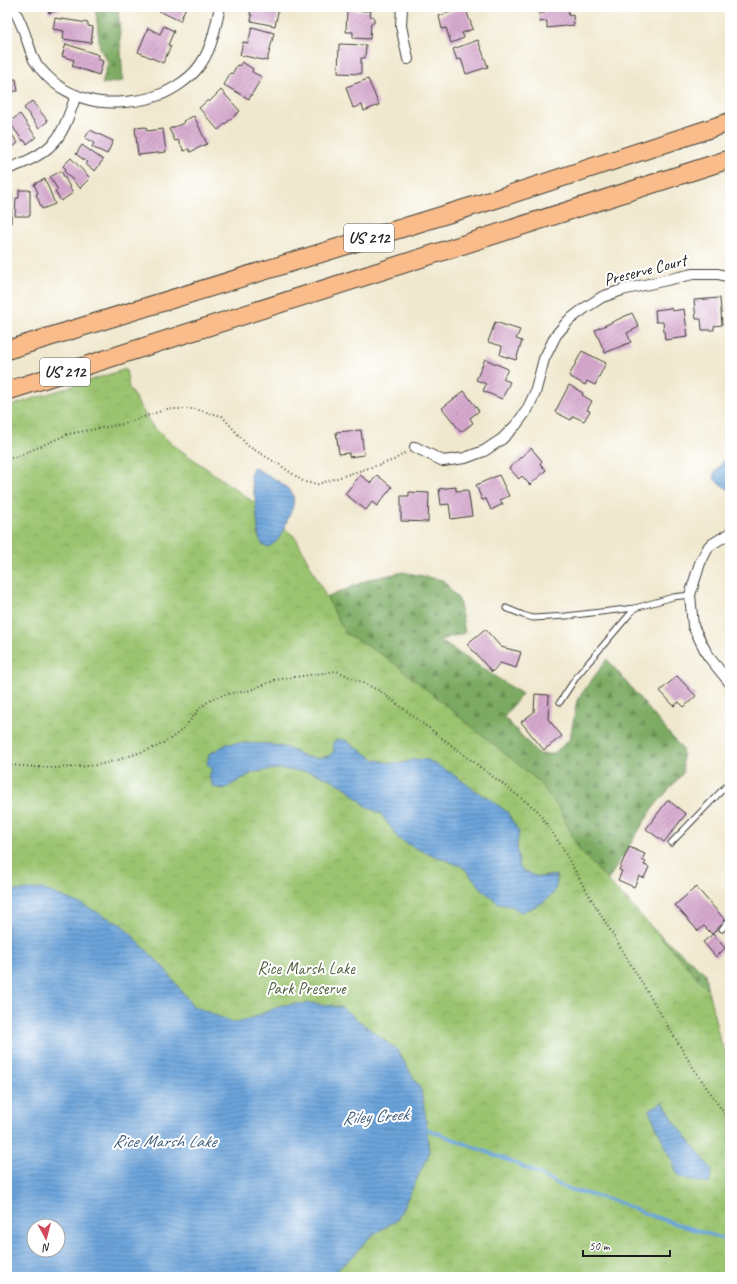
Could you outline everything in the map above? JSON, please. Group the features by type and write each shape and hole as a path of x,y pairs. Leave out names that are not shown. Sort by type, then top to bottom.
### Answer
{"highway":[{"path":"694,134 730,116"},
{"name":"US 212","path":"7,350 496,199 730,122"},
{"name":"US 212","path":"7,391 730,159"}],"street":[{"path":"12,7 22,25 34,60 57,85 91,101 109,103 138,100 160,95 181,83 197,70 206,55 213,37 220,7"},
{"path":"402,7 402,26 408,59"},
{"path":"7,169 19,165 40,154 56,140 69,117 76,95"},
{"name":"Preserve Court","path":"415,447 443,461 465,458 484,451 502,439 516,425 527,410 535,393 544,359 556,335 569,320 602,297 622,290 693,274 718,274 730,277"},
{"path":"730,532 709,546 700,563 690,595 692,626 708,656 730,683"}],"lane":[{"path":"506,608 533,618 566,616 635,608 673,597 690,595"},
{"path":"560,702 577,676 635,608"},
{"path":"671,843 730,782"},
{"path":"722,929 730,919"}],"path":[{"path":"7,458 16,457 68,434 124,424 166,409 196,409 222,416 248,446 280,465 304,482 318,484 394,460 415,447"},
{"path":"7,765 52,768 77,767 97,765 118,760 156,747 172,738 184,728 202,706 212,699 226,694 248,691 276,680 337,671 380,691 537,810 560,844 692,1066 730,1122"}],"green space":[{"path":"93,7 118,7 123,81 102,84 108,62 100,49 96,13"},
{"name":"Rice Marsh Lake Park Preserve","path":"126,369 129,388 153,427 172,444 255,503 296,538 345,633 389,659 537,780 559,808 579,850 708,990 720,1040 730,1061 730,1277 7,1277 7,407"},
{"path":"7,494 326,598 370,579 403,572 443,580 459,600 465,633 439,640 522,694 504,717 539,754 553,754 570,739 577,700 607,659 682,749 683,773 653,808 606,883 627,900 641,919 705,973 710,1004"}],"water":[{"path":"730,452 730,490 714,479 714,474"},
{"path":"253,467 287,488 291,492 294,499 292,510 281,534 275,543 268,547 262,544 259,538 255,498 250,475"},
{"path":"338,739 345,740 374,759 388,763 403,763 415,759 428,760 489,798 507,812 519,832 517,845 519,865 522,870 541,877 556,875 557,883 552,895 547,900 521,912 511,906 499,904 483,890 463,867 415,848 399,839 381,814 366,806 345,787 312,772 277,769 254,772 224,789 213,787 209,776 212,769 207,764 209,754 227,744 270,744 287,748 306,757 318,758 329,756 334,751 333,742"},
{"name":"Rice Marsh Lake","path":"42,889 81,904 122,925 164,968 193,1006 235,1023 257,1016 282,1005 310,1003 341,1007 397,1050 421,1090 426,1119 429,1154 397,1220 371,1236 353,1256 329,1277 7,1277 7,892"},
{"path":"663,1102 675,1122 712,1170 709,1184 679,1177 649,1110"}],"building":[{"path":"47,7 69,7 49,13"},
{"path":"156,7 186,7 180,21 155,9"},
{"path":"253,7 279,7 275,26 251,21 252,15 250,15"},
{"path":"465,7 473,29 462,33 464,38 451,43 446,28 442,29 439,16"},
{"path":"544,7 568,7 569,16 573,15 574,25 547,28 547,21 540,22 539,13 545,13"},
{"path":"347,10 371,11 370,16 374,17 374,23 371,23 370,39 353,38 353,32 346,32"},
{"path":"55,18 88,23 88,26 93,27 91,43 63,39 64,31 53,29"},
{"path":"164,26 174,31 168,45 171,46 163,63 138,52 148,28 160,34"},
{"path":"252,27 274,33 267,61 240,55 243,42 248,43"},
{"path":"478,40 488,67 466,74 461,59 457,60 453,49"},
{"path":"66,44 99,55 98,59 103,61 99,75 72,66 74,60 62,56"},
{"path":"339,44 366,45 365,58 361,58 361,74 338,73"},
{"path":"242,62 253,69 252,72 262,77 249,99 224,85 230,73 232,74 237,65 239,66"},
{"path":"16,79 18,91 7,92 7,80"},
{"path":"368,79 379,105 364,111 362,105 353,108 346,87"},
{"path":"221,90 240,111 218,130 199,108 208,100 209,102"},
{"path":"32,101 48,121 39,128 24,108"},
{"path":"20,114 36,137 27,144 9,122"},
{"path":"194,116 207,144 190,152 189,149 184,151 178,140 175,141 169,129 184,123 183,121"},
{"path":"146,127 147,131 163,129 166,152 138,155 135,128"},
{"path":"7,128 18,143 8,151 7,149"},
{"path":"90,130 113,141 107,154 92,147 94,143 85,138"},
{"path":"82,145 103,160 95,171 85,164 87,162 76,154"},
{"path":"71,158 90,178 80,188 64,171 66,169 63,166"},
{"path":"61,171 73,193 61,201 55,191 58,190 50,177"},
{"path":"45,179 55,204 42,209 34,184"},
{"path":"19,190 30,190 30,216 15,216 16,198 19,198"},
{"path":"7,194 12,194 11,223 7,223"},
{"path":"720,298 722,325 714,326 714,330 702,330 701,319 696,319 694,300"},
{"path":"671,308 672,311 684,309 688,337 665,340 663,322 656,322 655,310"},
{"path":"632,313 639,327 627,333 631,342 605,353 595,330"},
{"path":"495,322 520,330 516,339 522,341 516,360 500,355 502,346 488,342"},
{"path":"582,351 606,363 595,385 587,381 585,385 569,376"},
{"path":"485,359 508,369 503,379 510,382 502,399 483,391 486,384 476,380"},
{"path":"569,385 583,393 582,395 592,401 587,410 590,411 584,421 573,416 571,420 555,412"},
{"path":"464,391 479,411 470,418 473,423 461,432 442,408"},
{"path":"361,430 364,455 349,457 349,453 339,454 336,432"},
{"path":"531,448 542,461 540,464 546,470 530,485 522,476 519,479 509,468"},
{"path":"360,475 371,483 377,475 392,487 377,506 372,502 366,510 345,494"},
{"path":"499,475 509,496 500,500 503,504 491,510 486,499 482,500 476,485"},
{"path":"456,487 456,491 468,490 472,516 451,519 449,504 441,505 439,489"},
{"path":"409,492 429,493 428,522 401,521 401,496 409,496"},
{"path":"485,629 501,647 521,652 516,668 500,663 492,672 467,644"},
{"path":"677,676 696,696 684,707 679,702 674,706 660,691"},
{"path":"535,694 549,695 548,719 562,736 544,750 521,722 534,712"},
{"path":"668,800 686,814 664,842 646,829"},
{"path":"629,847 645,854 642,860 646,862 644,865 649,867 644,878 639,876 634,887 618,880 622,871 619,870"},
{"path":"696,887 726,921 712,934 704,926 698,931 675,905"},
{"path":"713,934 725,948 716,957 703,942"}],"waterway":[{"name":"Riley Creek","path":"424,1128 510,1161 565,1188 618,1202 649,1215 730,1241"}]}
